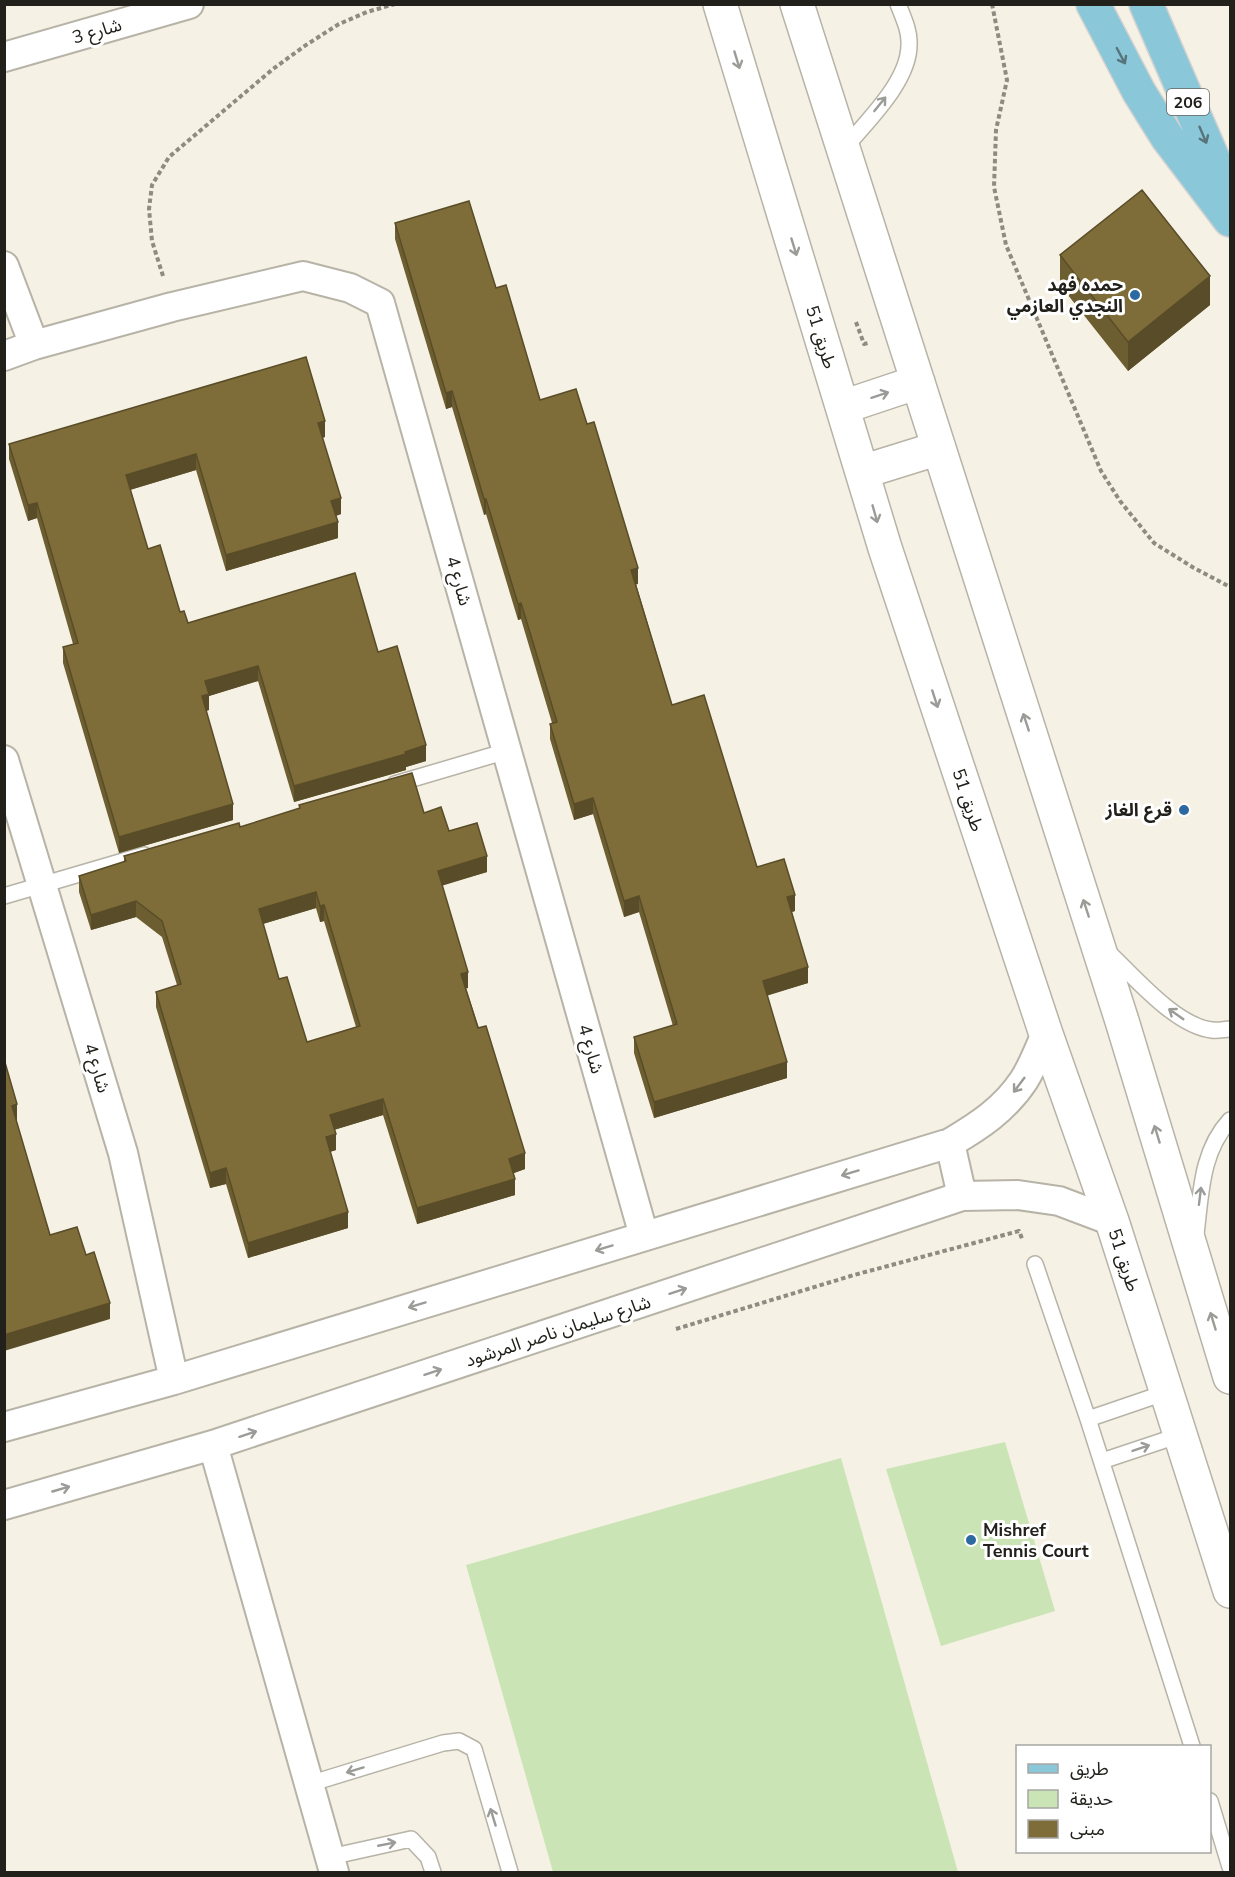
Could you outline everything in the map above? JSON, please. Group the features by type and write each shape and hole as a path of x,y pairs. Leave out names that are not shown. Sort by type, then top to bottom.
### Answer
{"main road":[{"path":"1093,4 1167,137 1230,220"},
{"name":"206","path":"1146,4 1230,199"}],"street":[{"name":"شارع 3","path":"4,57 189,4"},
{"name":"طريق 51","path":"720,4 885,548 1046,1034 1112,1221 1230,1591"},
{"path":"797,4 1096,941 1230,1377"},
{"path":"4,266 34,345"},
{"name":"شارع 4","path":"4,356 34,345 172,307 303,276 350,288 380,303 644,1236"},
{"path":"843,407 918,382"},
{"path":"862,472 939,448"},
{"name":"شارع 4","path":"4,760 123,1153 174,1380"},
{"path":"4,1427 174,1380 950,1143 980,1125 1002,1108 1024,1080 1046,1034"},
{"path":"950,1143 962,1196"},
{"name":"شارع سليمان ناصر المرشود","path":"4,1505 213,1445 962,1196 1018,1195 1059,1201 1112,1221"},
{"path":"213,1445 332,1865"}],"lane":[{"path":"843,150 897,84 904,71 910,43 898,4"},
{"path":"383,787 507,751"},
{"path":"4,896 156,852"},
{"path":"1096,941 1180,1018 1212,1030 1230,1029"},
{"path":"1193,1254 1204,1169 1213,1146 1230,1120"},
{"path":"1035,1264 1089,1419 1192,1745"},
{"path":"1089,1419 1167,1392"},
{"path":"1102,1461 1180,1434"},
{"path":"309,1785 443,1743 459,1741 474,1749 510,1872"},
{"path":"1211,1807 1230,1868"},
{"path":"332,1865 411,1839 428,1857 434,1872"}],"path":[{"path":"172,307 152,241 149,209 152,185 169,157 273,69 306,45 339,24 367,12 395,4"},
{"path":"992,4 1007,80 996,130 994,187 1006,245 1101,471 1120,501 1154,543 1230,587"},
{"path":"672,1330 854,1275 1019,1231 1035,1264"}],"green space":[{"name":"Mishref Tennis Court","path":"1005,1442 1055,1611 941,1646 886,1469"},
{"path":"841,1458 958,1872 553,1872 466,1565"}],"building":[{"name":"حمده فهد النجدي العازمي","path":"1142,190 1210,276 1128,342 1060,255"},
{"path":"469,201 496,288 506,285 540,400 576,389 587,424 594,422 638,568 631,570 672,705 704,695 757,867 784,859 795,895 787,897 808,967 763,981 787,1062 654,1102 634,1037 677,1024 639,896 624,901 593,798 574,804 550,724 557,722 521,603 518,604 452,391 446,393 395,223"},
{"path":"306,357 325,421 318,423 341,498 331,501 338,522 226,555 196,454 126,475 148,549 160,545 180,612 184,611 188,623 355,573 378,652 397,646 426,745 405,752 406,754 294,786 258,666 205,681 209,694 202,696 233,804 119,837 63,647 78,643 37,503 28,505 9,444"},
{"path":"412,773 424,813 441,807 449,831 477,823 487,856 438,871 468,972 461,974 478,1028 486,1026 525,1153 509,1159 515,1179 417,1208 383,1099 330,1115 336,1134 326,1137 348,1212 248,1243 226,1168 210,1173 156,992 181,984 162,921 136,901 91,915 79,876 126,861 124,856 239,823 240,827 300,808 299,805","holes":["316,892 320,906 324,905 360,1026 307,1042 287,977 279,979 259,909"]},
{"path":"4,1059 17,1104 12,1106 50,1235 77,1227 86,1255 94,1252 110,1303 4,1335"}],"place":[{"name":"حمده فهد النجدي العازمي","path":"1135,295"},
{"name":"قرع الغاز","path":"1184,810"},
{"name":"Mishref Tennis Court","path":"971,1540"}]}
